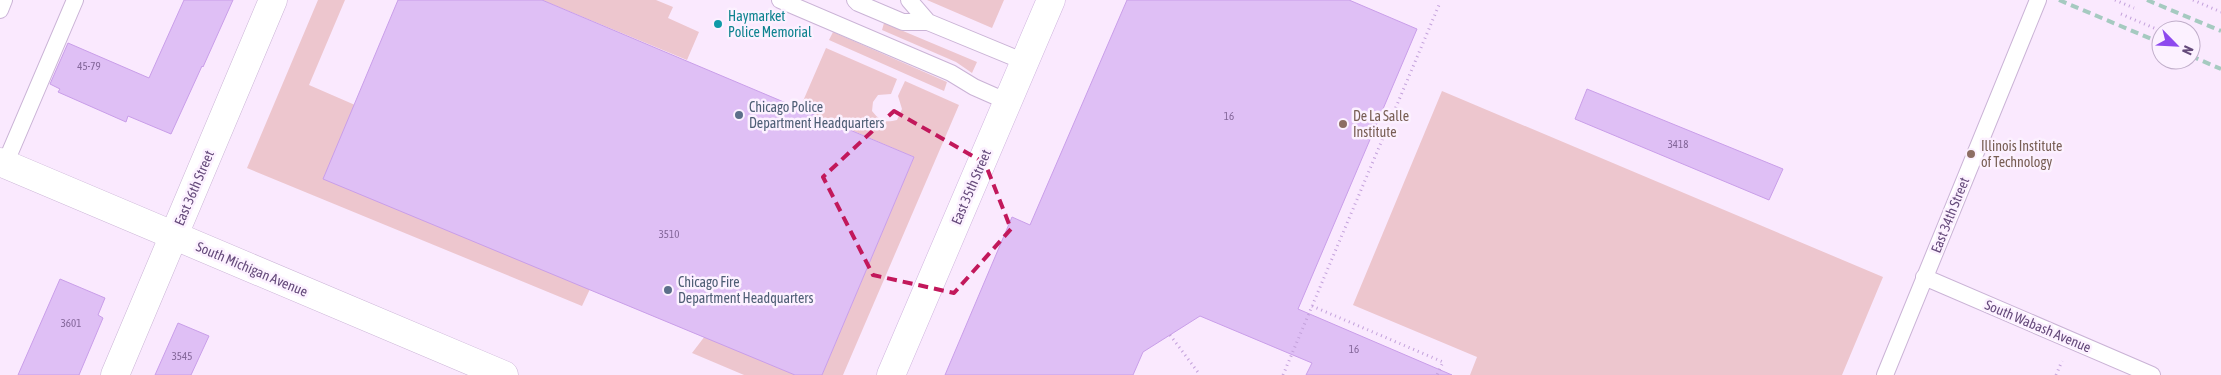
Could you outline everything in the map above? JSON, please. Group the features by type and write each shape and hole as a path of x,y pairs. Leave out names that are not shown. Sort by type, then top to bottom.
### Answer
{"street":[{"name":"East 36th Street","path":"115,375 273,0"},
{"name":"East 35th Street","path":"891,375 1051,0"},
{"name":"South Michigan Avenue","path":"2,163 504,375"}],"lane":[{"path":"0,10 4,0"},
{"path":"2,163 75,0"},
{"path":"780,0 797,4 951,73 974,87 1008,102"},
{"path":"855,0 903,22 928,22 1025,62"},
{"path":"909,0 928,22"},
{"name":"East 34th Street","path":"1885,375 2038,0"},
{"name":"South Wabash Avenue","path":"1924,277 2152,375"}],"path":[{"path":"2115,0 2134,8"},
{"path":"2193,0 2221,12"},
{"path":"1282,375 1439,5"},
{"path":"2121,14 2151,26"},
{"path":"1312,306 1443,362 1437,375"},
{"path":"1170,335 1200,375"}],"highlighted area":[{"path":"894,111 985,163 1011,229 954,293 873,275 823,177"}],"shaded area":[{"path":"318,0 345,0 309,85 355,105 590,289 582,306 247,168"},
{"path":"542,0 656,0 673,7 668,18 699,32 687,60"},
{"path":"927,0 1004,0 992,28"},
{"path":"884,23 977,62 972,73 956,62 882,30"},
{"path":"833,32 947,82 944,91 829,40"},
{"path":"826,48 897,79 891,94 878,95 873,102 872,111 883,120 897,120 902,109 898,96 905,81 959,105 843,375 822,375 914,157 800,108"},
{"path":"1442,91 1883,277 1842,375 1470,375 1477,357 1353,305"},
{"path":"705,336 795,375 744,375 692,353"}],"building":[{"path":"184,0 233,0 171,134 128,116 126,122 58,92 60,89 50,84 68,43 149,78"},
{"path":"398,0 542,0 914,157 822,375 795,375 323,179"},
{"path":"1127,0 1349,0 1417,29 1298,309 1452,375 1306,375 1312,363 1200,316 1143,352 1133,375 945,375 1012,217 1030,225"},
{"path":"1587,89 1783,169 1769,200 1575,119"},
{"path":"60,279 105,298 98,315 103,318 79,375 18,375"},
{"path":"178,323 209,336 191,375 155,375"}],"railway":[{"path":"2059,0 2151,39"},
{"path":"2147,0 2221,31"},
{"path":"2201,60 2221,69"}],"place":[{"name":"Haymarket Police Memorial","path":"718,24"},
{"name":"Chicago Police Department Headquarters","path":"739,115"},
{"name":"De La Salle Institute","path":"1343,124"},
{"name":"Illinois Institute of Technology","path":"1971,154"},
{"name":"Chicago Fire Department Headquarters","path":"668,290"}]}
